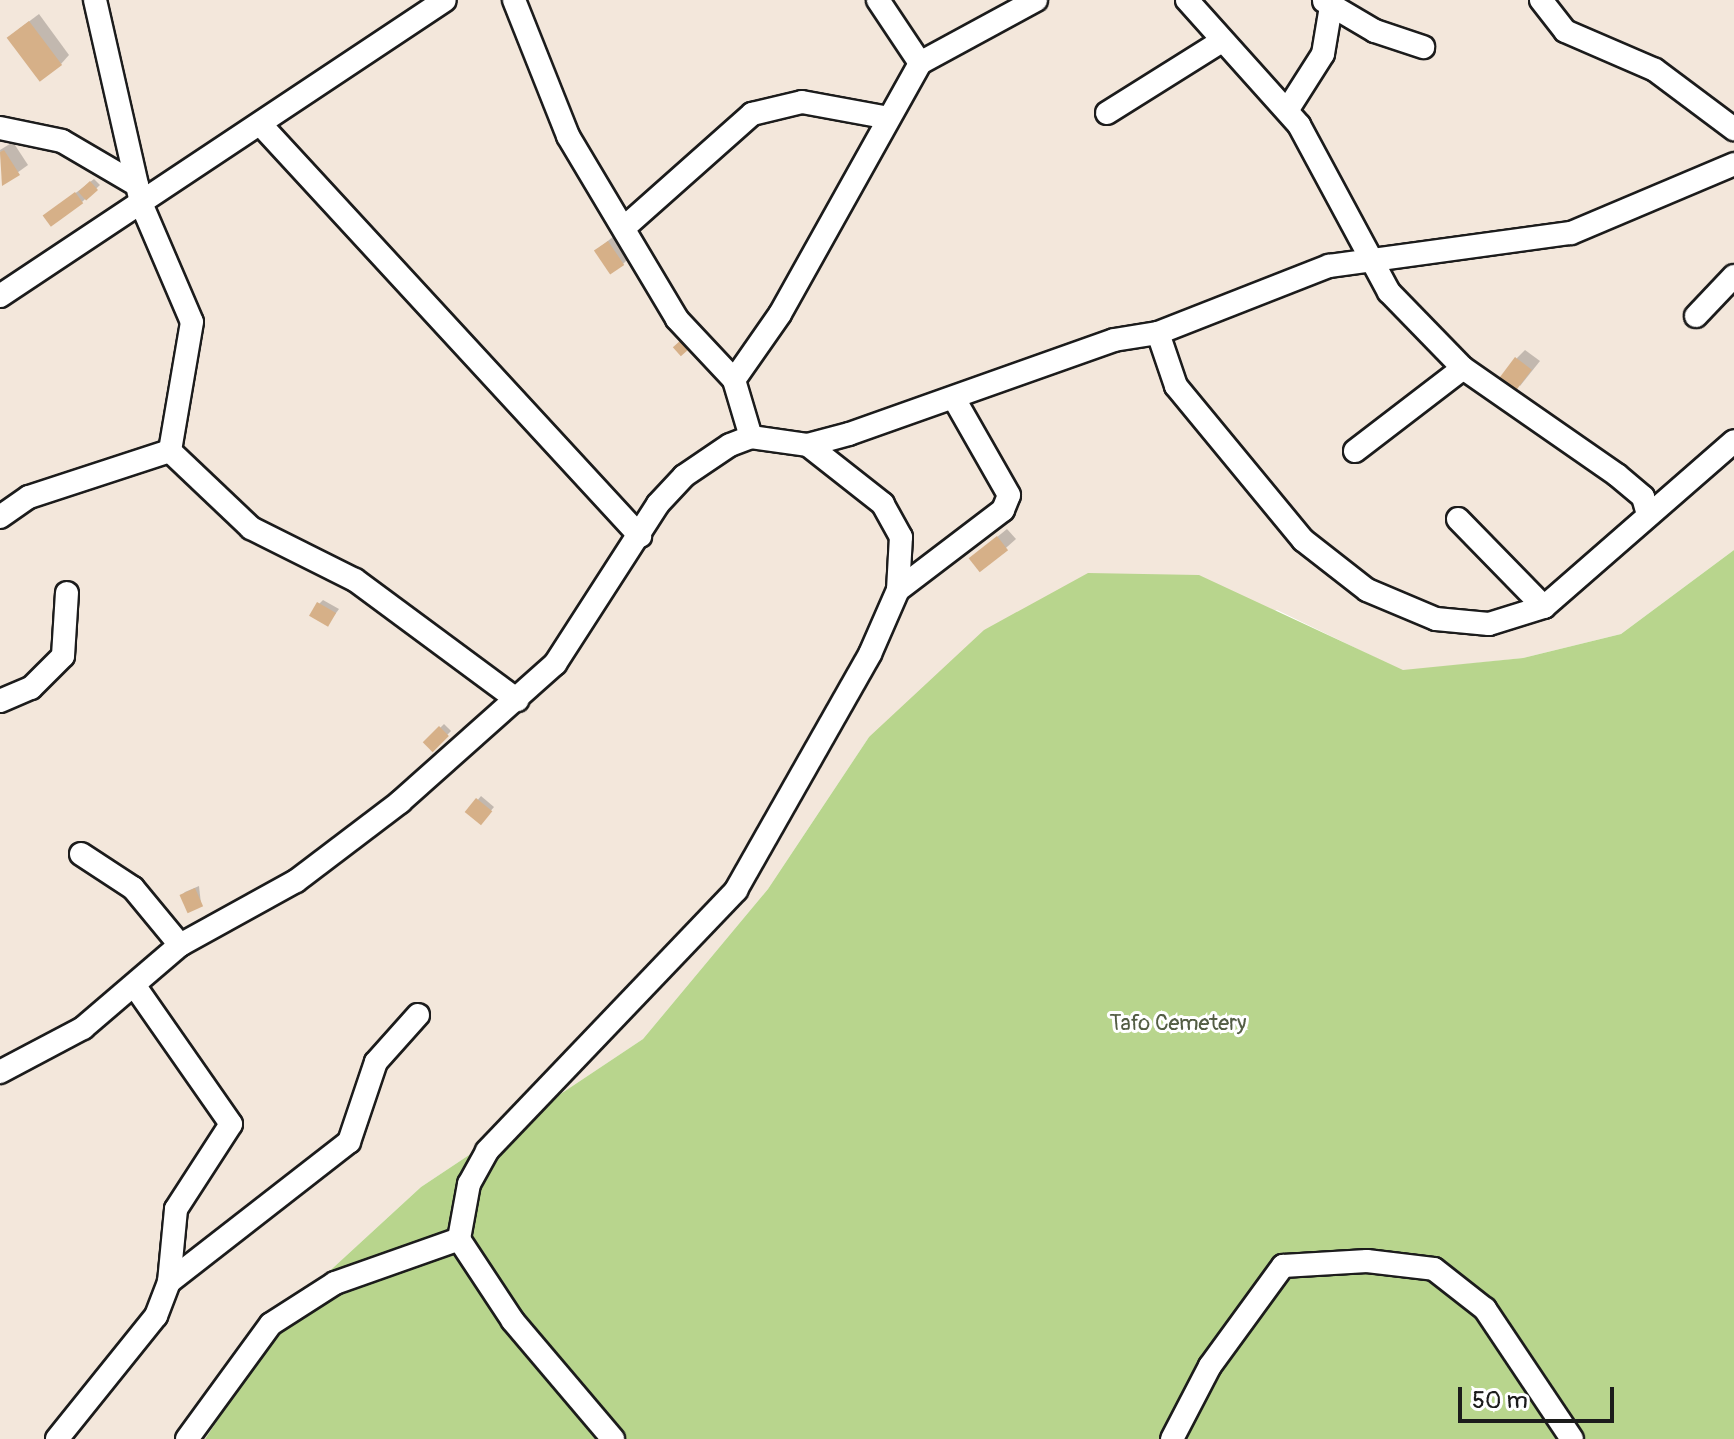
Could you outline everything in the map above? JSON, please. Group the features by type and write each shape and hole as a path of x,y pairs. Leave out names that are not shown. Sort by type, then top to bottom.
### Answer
{"street":[{"path":"95,0 139,194 192,322 170,451"},
{"path":"0,296 139,194 262,126 445,0"},
{"path":"514,0 546,95 626,226 677,319 734,380 751,437"},
{"path":"878,0 920,63"},
{"path":"734,380 828,231 884,117 920,63 1036,0"},
{"path":"1187,0 1288,109 1389,292 1463,368 1617,475 1643,497 1647,511"},
{"path":"1541,0 1565,31 1655,70 1734,129"},
{"path":"1288,109 1323,54 1328,3 1423,47"},
{"path":"1107,113 1222,41"},
{"path":"626,226 752,114 802,102 884,117"},
{"path":"262,126 640,536"},
{"path":"0,128 62,141 139,194"},
{"path":"0,1072 83,1028 180,945 356,839 555,664 684,476 751,437 808,445 956,402 1114,340 1158,333 1279,284 1370,258 1500,248 1571,233 1644,208 1734,164"},
{"path":"1696,316 1734,276"},
{"path":"1158,333 1176,386 1303,540 1367,590 1436,619 1489,624 1544,607 1647,511 1734,441"},
{"path":"1355,451 1463,368"},
{"path":"898,590 1003,510 1009,495 956,402"},
{"path":"613,1439 513,1321 459,1239 469,1184 487,1151 736,890 823,745 898,590 901,537 883,504 808,445"},
{"path":"0,517 29,497 170,451"},
{"path":"170,451 260,535 355,580 517,700"},
{"path":"1458,519 1544,607"},
{"path":"0,701 31,688 63,656 67,593"},
{"path":"81,854 133,888 180,945"},
{"path":"57,1439 156,1316 169,1282 176,1209 231,1124 134,985"},
{"path":"169,1282 349,1142 376,1062 418,1015"},
{"path":"187,1439 271,1324 335,1283 459,1239"},
{"path":"1172,1439 1210,1366 1283,1266 1367,1261 1434,1269 1485,1309 1572,1439"}],"shaded area":[{"path":"0,0 1734,0 1734,550 1621,634 1523,658 1403,671 1277,610 869,737 768,889 643,1039 421,1187 297,1301 205,1439 0,1439"}],"green space":[{"name":"Tafo Cemetery","path":"1734,550 1734,1439 205,1439 297,1301 421,1187 643,1039 768,889 869,737 984,630 1088,573 1199,575 1403,670 1523,658 1621,634"}],"building":[{"path":"29,21 62,65 40,82 7,38"},
{"path":"4,150 20,175 2,186 0,152"},
{"path":"90,181 98,190 86,201 78,192"},
{"path":"75,192 83,203 51,227 43,216"},
{"path":"608,241 624,265 610,275 594,251"},
{"path":"681,340 689,349 681,356 673,347"},
{"path":"1515,357 1532,370 1511,397 1495,384"},
{"path":"997,536 1008,550 980,572 969,558"},
{"path":"317,602 336,613 328,627 309,616"},
{"path":"439,726 449,736 433,752 423,742"},
{"path":"476,798 492,811 481,825 465,812"},
{"path":"195,888 203,906 188,913 179,895"}]}
